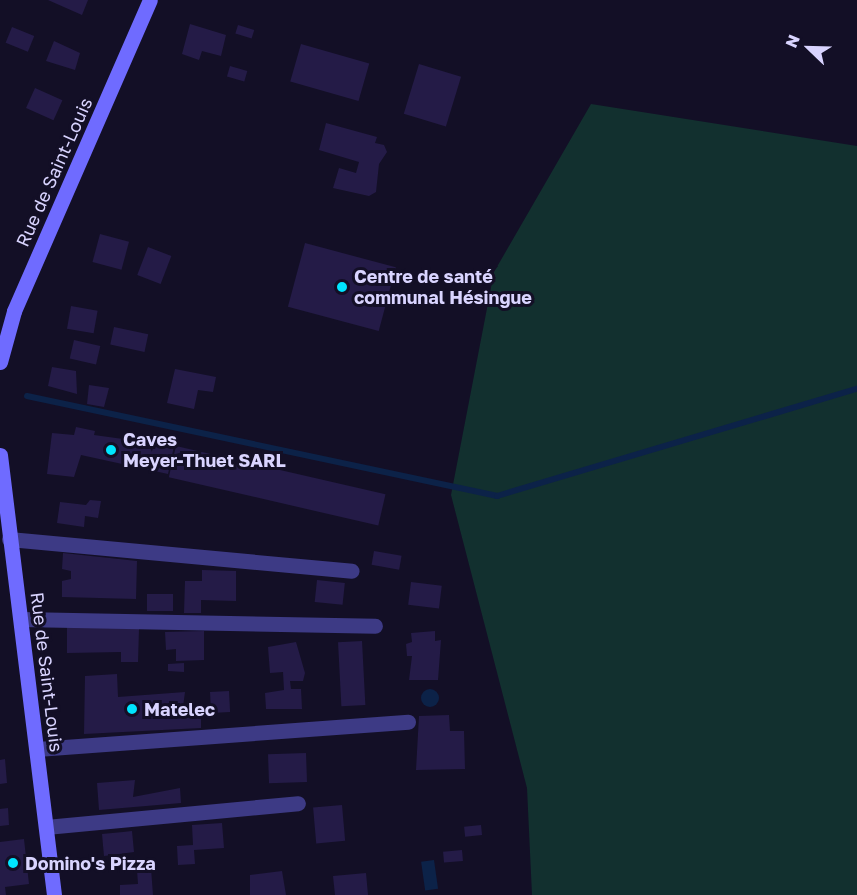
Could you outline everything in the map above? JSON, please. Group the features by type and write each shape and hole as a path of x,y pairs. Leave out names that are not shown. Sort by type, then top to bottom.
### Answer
{"main road":[{"name":"Rue de Saint-Louis","path":"0,362 14,311 150,0"},
{"name":"Rue de Saint-Louis","path":"0,455 54,895"}],"street":[{"path":"9,539 352,571"},
{"path":"21,619 375,626"},
{"path":"37,749 408,722"},
{"path":"46,827 297,803"}],"green space":[{"path":"591,104 857,146 857,895 532,895 527,788 451,495 494,272"}],"water":[{"path":"430,689 436,692 439,698 436,704 430,707 424,704 421,698 424,692"},
{"path":"434,860 438,889 425,891 421,862"}],"building":[{"path":"48,0 88,0 82,15"},
{"path":"190,24 226,35 221,56 202,51 199,60 182,54"},
{"path":"238,25 254,30 252,39 235,34"},
{"path":"12,27 34,36 28,52 6,43"},
{"path":"54,41 80,53 75,70 46,61"},
{"path":"301,44 369,64 358,101 290,81"},
{"path":"419,64 461,77 446,127 404,114"},
{"path":"230,66 247,71 244,82 227,77"},
{"path":"35,88 62,100 53,120 26,108"},
{"path":"326,123 377,137 375,143 384,145 387,152 379,164 376,192 369,196 333,188 339,168 356,173 359,162 319,150"},
{"path":"100,234 129,242 121,270 92,262"},
{"name":"Centre de santé communal Hésingue","path":"305,243 396,267 379,331 288,307"},
{"path":"148,247 171,256 161,284 137,275"},
{"path":"71,306 98,311 94,333 67,329"},
{"path":"114,327 148,334 144,352 110,345"},
{"path":"74,340 100,346 96,365 70,359"},
{"path":"52,367 76,371 77,394 48,386"},
{"path":"175,369 216,377 213,392 198,390 194,409 167,403"},
{"path":"89,385 109,388 104,407 87,404"},
{"name":"Caves Meyer-Thuet SARL","path":"76,427 95,431 94,435 174,446 168,474 81,455 74,477 47,474 52,433 74,435"},
{"path":"176,446 385,494 378,526 169,477"},
{"path":"90,500 101,501 98,518 85,516 84,527 57,523 60,502 86,505"},
{"path":"374,551 402,556 399,570 372,565"},
{"path":"63,553 137,561 136,599 62,597 62,581 71,579 71,571 62,569"},
{"path":"202,570 236,571 236,601 201,600 201,613 184,613 185,581 202,581"},
{"path":"317,580 345,583 343,605 315,602"},
{"path":"411,582 442,586 439,609 408,605"},
{"path":"147,594 173,594 173,611 147,611"},
{"path":"67,626 139,629 138,662 121,662 121,652 67,653"},
{"path":"204,631 204,660 176,661 176,649 166,650 165,632"},
{"path":"435,631 435,641 441,640 438,680 409,680 412,656 407,656 406,644 412,642 411,633"},
{"path":"362,641 365,705 341,706 338,642"},
{"path":"296,642 305,673 303,681 290,681 291,689 301,689 302,709 266,709 265,693 284,690 283,672 270,673 268,647"},
{"path":"184,663 184,672 168,671 168,664"},
{"name":"Matelec","path":"117,674 118,697 185,692 182,714 201,714 201,728 84,734 85,676"},
{"path":"229,691 230,712 211,713 210,692"},
{"path":"449,715 450,731 464,731 465,769 416,770 419,716"},
{"path":"306,753 307,782 269,783 268,754"},
{"path":"5,759 7,783 0,784 0,760"},
{"path":"135,780 133,797 180,788 181,803 99,810 97,783"},
{"path":"342,805 345,841 316,843 313,808"},
{"path":"8,808 9,825 0,826 0,809"},
{"path":"222,823 224,848 194,850 195,864 178,865 177,846 193,845 192,825"},
{"path":"481,825 482,835 465,837 464,827"},
{"path":"132,831 134,852 104,856 102,834"},
{"name":"Domino's Pizza","path":"24,839 29,884 5,887 6,895 0,895 0,842"},
{"path":"462,850 463,861 444,863 443,852"},
{"path":"151,868 153,895 120,895 120,885 138,884 137,870"},
{"path":"282,871 286,895 250,895 250,875"},
{"path":"366,873 368,895 335,895 333,876"}],"waterway":[{"path":"27,396 497,496 857,389"}],"place":[{"name":"Centre de santé communal Hésingue","path":"342,287"},
{"name":"Caves Meyer-Thuet SARL","path":"111,450"},
{"name":"Matelec","path":"132,709"},
{"name":"Domino's Pizza","path":"13,863"}]}
